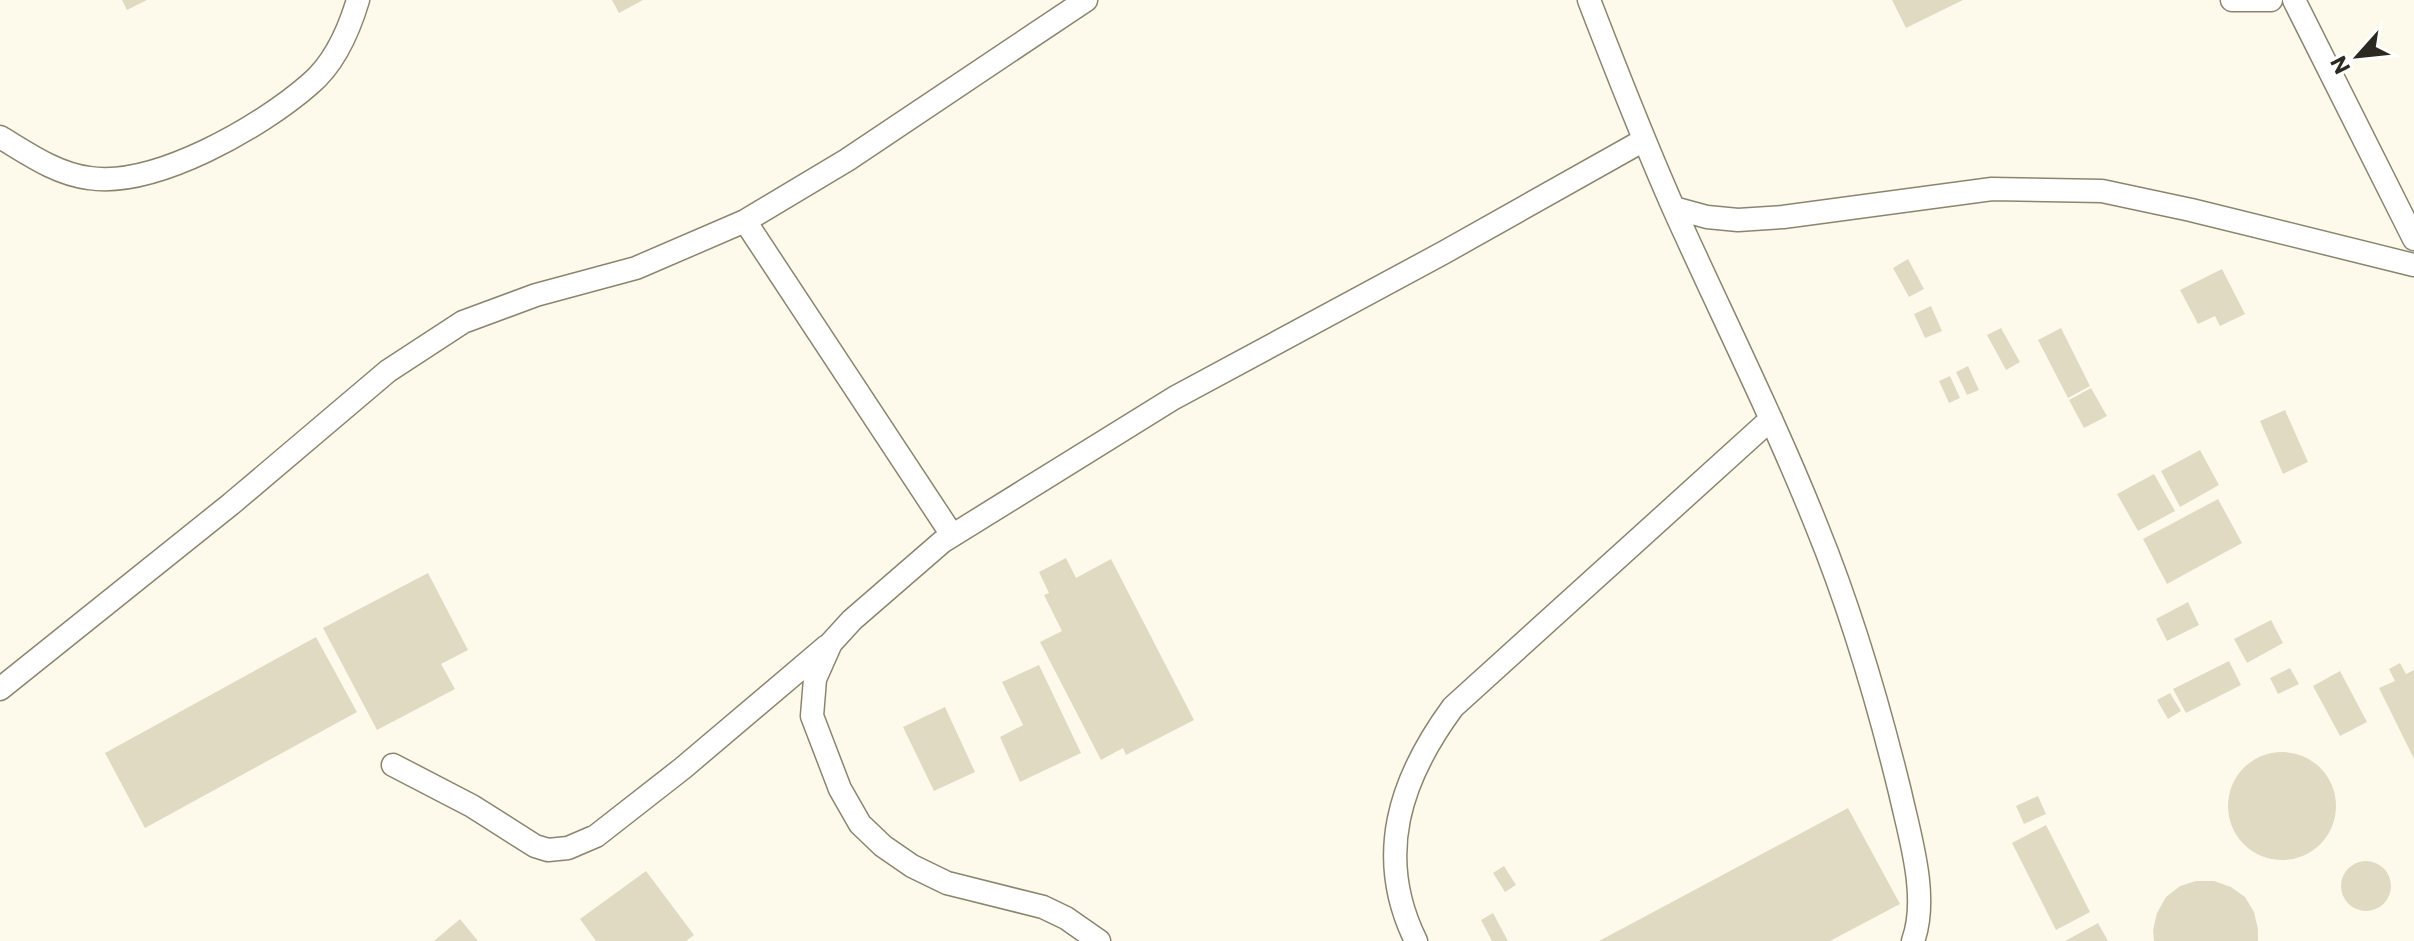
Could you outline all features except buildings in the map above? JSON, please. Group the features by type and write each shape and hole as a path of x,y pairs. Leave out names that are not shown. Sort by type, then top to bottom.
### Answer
{"lane":[{"path":"0,137 45,164 90,179 144,174 170,167 250,128 312,83 336,52 350,27 358,0"},
{"path":"0,689 231,504 388,371 463,322 536,295 636,268 745,221 847,160 1086,0"},
{"path":"1589,0 1644,140 1818,528 1879,706 1918,880 1917,931 1913,941"},
{"path":"2232,0 2271,0"},
{"path":"2294,0 2414,239"},
{"path":"393,765 472,806 535,846 548,850 568,848 596,836 683,768 831,643 852,620 952,535 1174,398 1644,140"},
{"path":"1674,208 1707,217 1738,220 1783,217 1992,189 2102,191 2414,265"},
{"path":"745,221 952,535"},
{"path":"1416,941 1407,924 1395,882 1395,833 1413,773 1432,736 1453,707 1771,419"},
{"path":"831,643 815,679 812,716 840,789 860,824 883,846 912,866 947,883 1043,907 1066,918 1099,941"}]}
